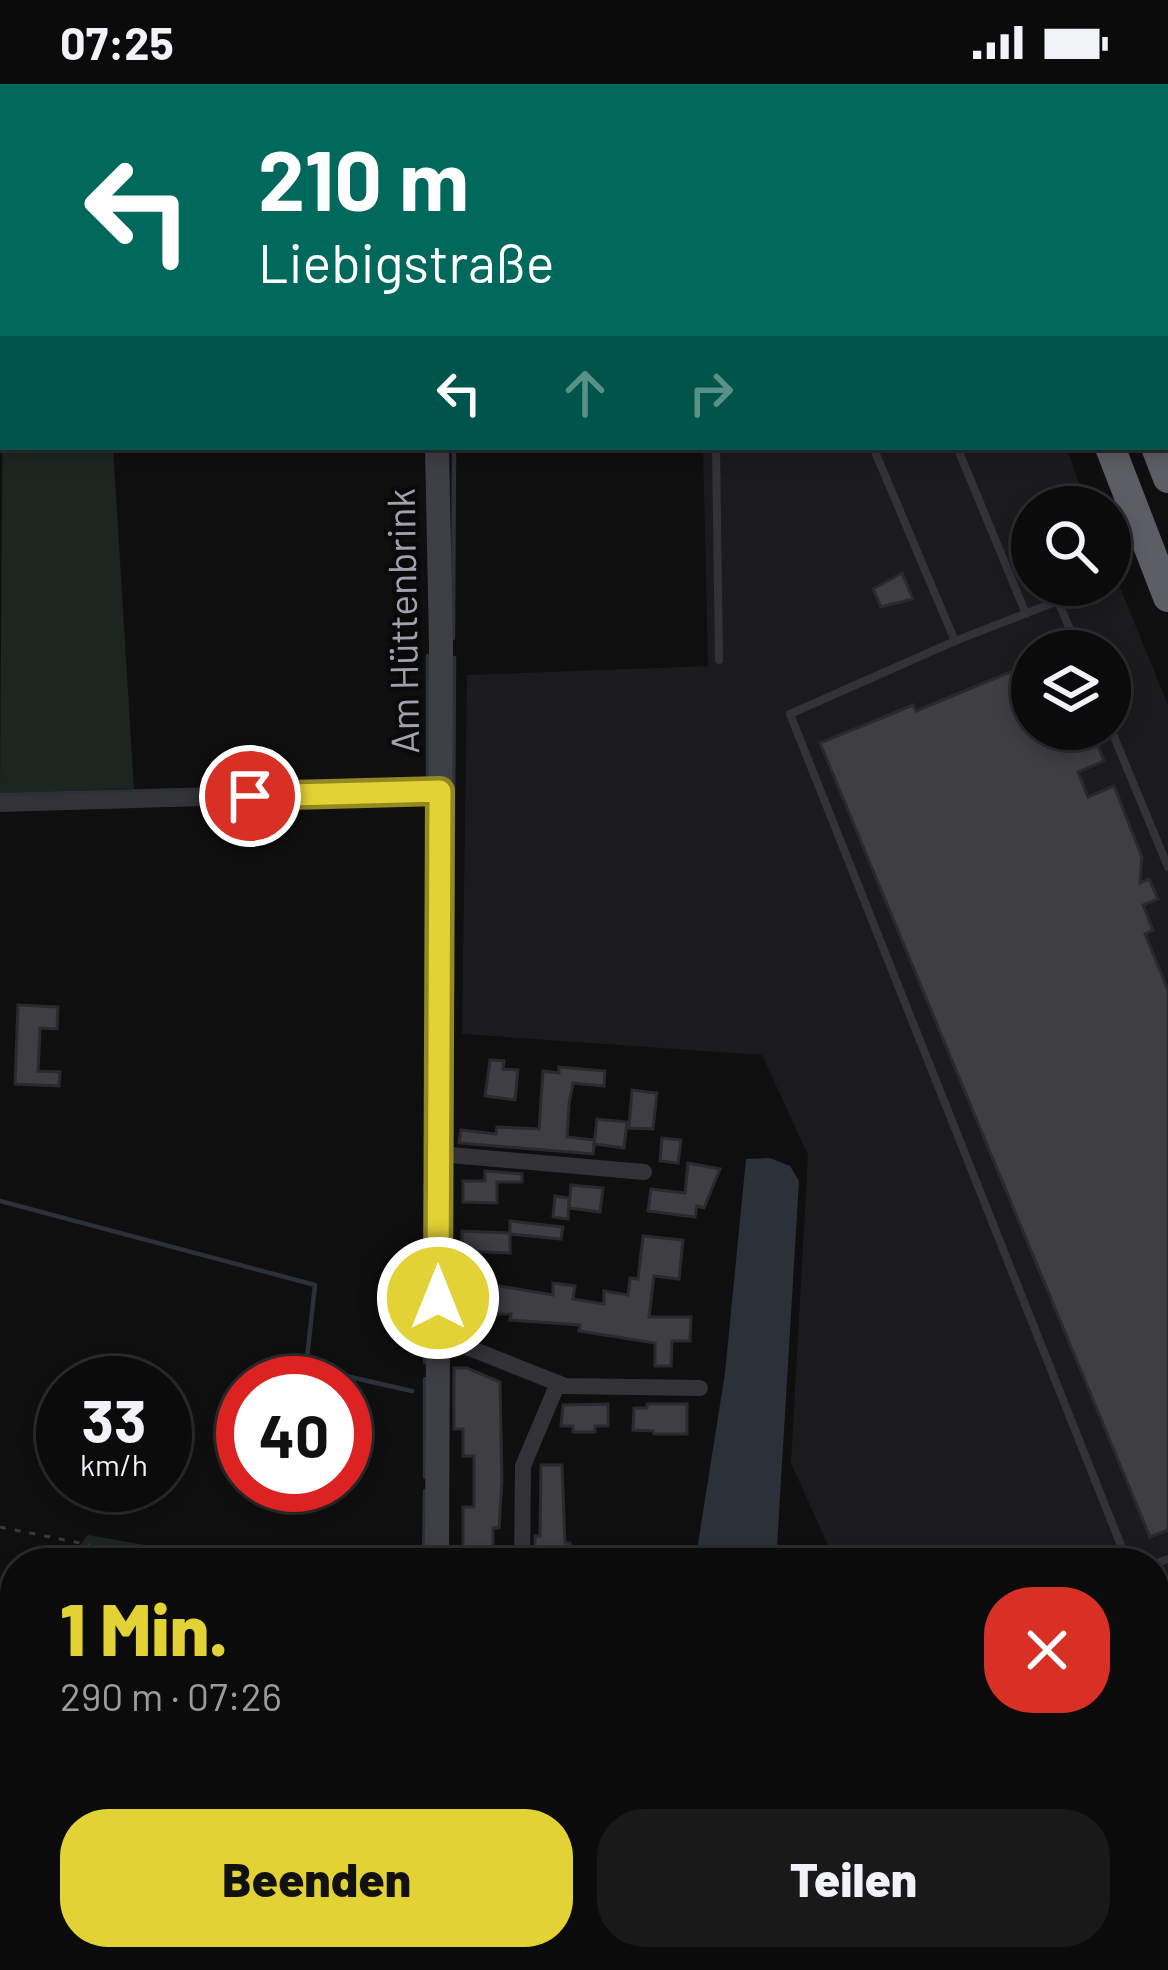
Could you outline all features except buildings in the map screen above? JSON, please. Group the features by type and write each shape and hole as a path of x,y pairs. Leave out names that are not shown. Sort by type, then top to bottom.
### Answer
{"highway":[{"path":"1111,450 1168,597"},
{"path":"1157,450 1168,478"}],"street":[{"name":"Am Hüttenbrink","path":"435,1548 428,1485 428,1371 438,1340 429,1216 440,791 437,450"},
{"path":"0,804 440,791"},
{"path":"429,1154 644,1172"},
{"path":"438,1340 558,1383 700,1388"},
{"path":"522,1548 523,1466 558,1383"}],"lane":[{"path":"716,450 719,660"},
{"path":"874,450 955,641"},
{"path":"958,450 1026,614"},
{"path":"1070,630 1058,601 790,714 1122,1548"},
{"path":"1120,750 1168,867"}],"path":[{"path":"0,1527 90,1545"}],"shaded area":[{"path":"2,450 113,450 134,789 0,793"},
{"path":"703,450 1067,450 1080,486 1011,486 1011,606 1128,606 1168,705 1168,1548 829,1548 791,1463 808,1155 762,1055 462,1034 467,675 708,666"},
{"path":"770,1158 790,1166 799,1181 777,1548 697,1548 725,1373 746,1159"},
{"path":"88,1535 162,1548 78,1548"}],"waterway":[{"path":"453,638 454,450"},
{"path":"428,656 428,779"},
{"path":"452,1000 454,658"},
{"path":"0,795 261,788"},
{"path":"427,1034 428,805"},
{"path":"426,1057 427,1137"},
{"path":"426,1207 427,1164"},
{"path":"451,1166 451,1214"},
{"path":"0,1201 315,1285 306,1367 412,1391"},
{"path":"425,1362 426,1222"},
{"path":"425,1379 425,1477"},
{"path":"424,1548 425,1491"}],"route":[{"path":"250,796 440,791 438,1298"}]}
